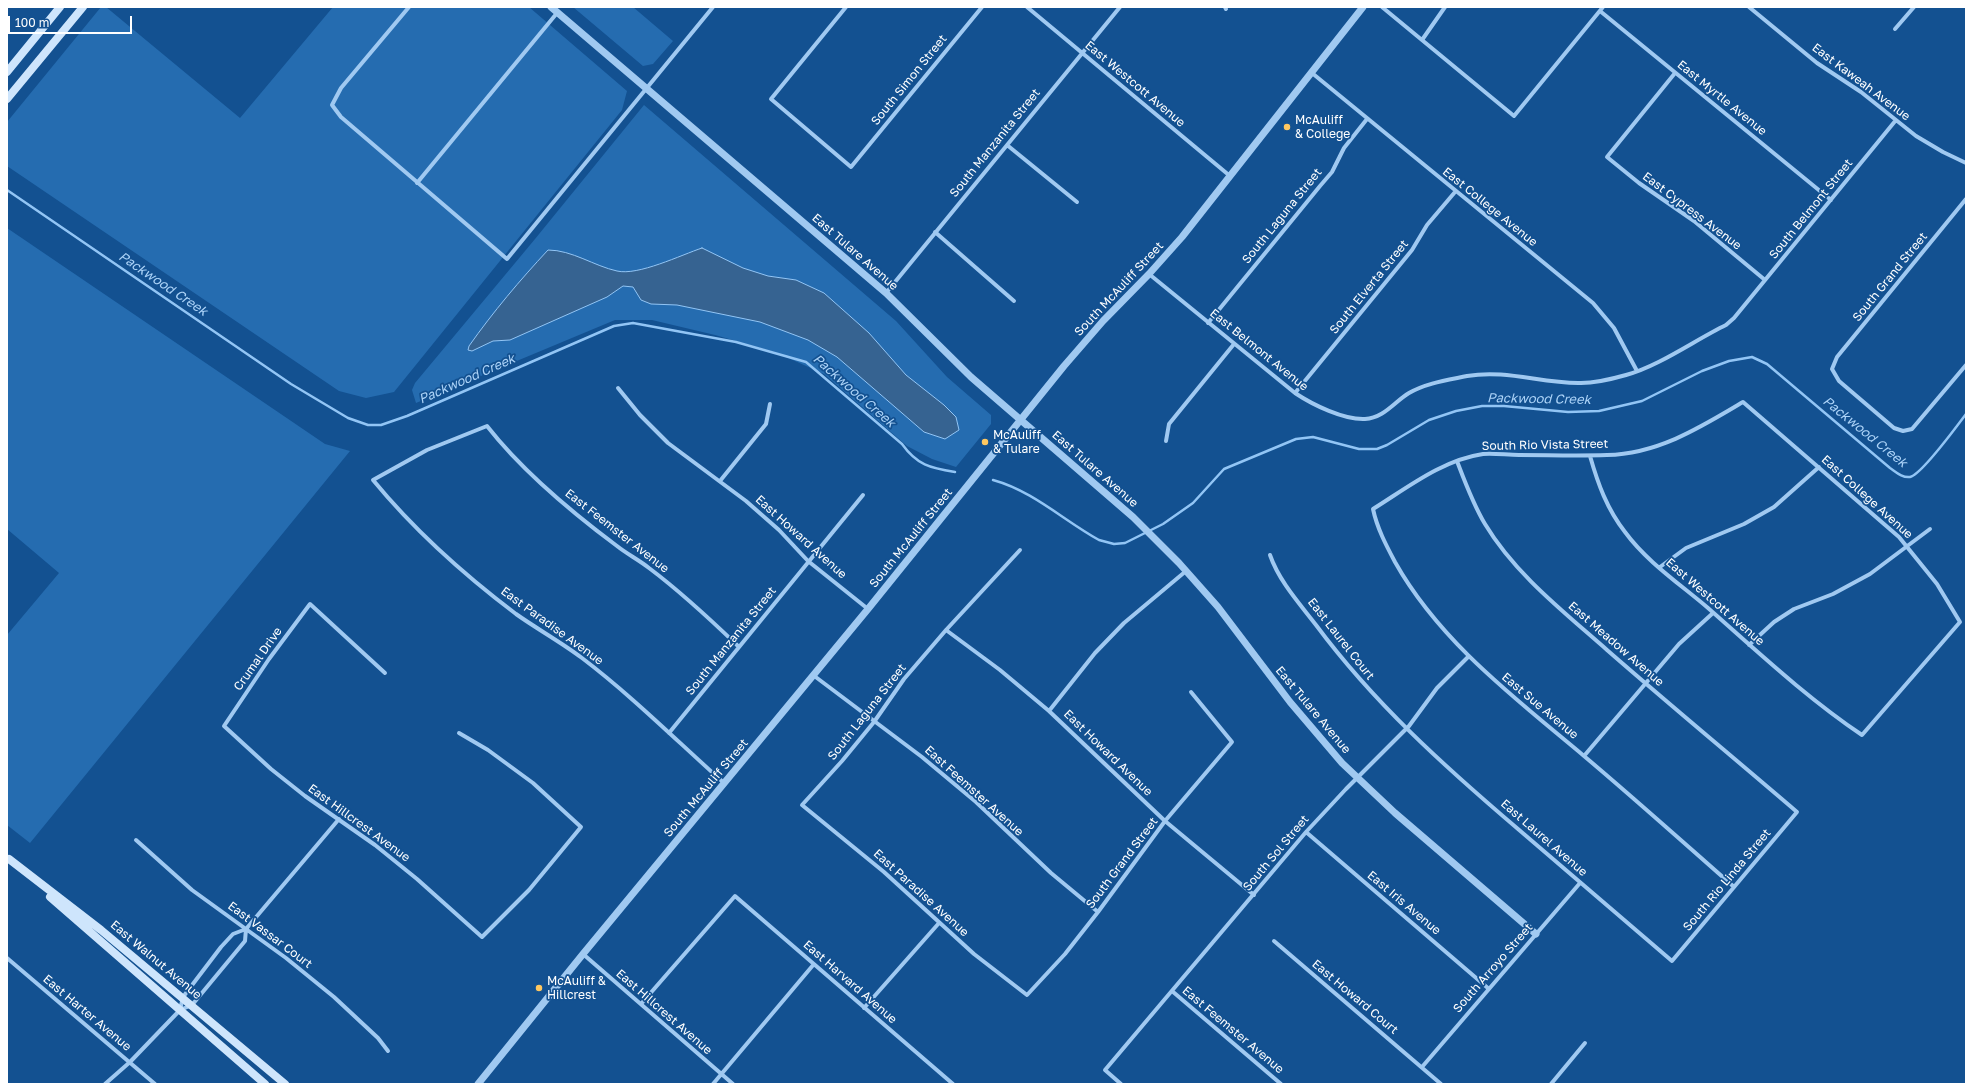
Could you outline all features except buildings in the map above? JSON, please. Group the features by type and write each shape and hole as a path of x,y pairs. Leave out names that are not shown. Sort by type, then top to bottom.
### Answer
{"main road":[{"path":"7,72 60,7"},
{"path":"7,99 83,7"},
{"name":"East Walnut Avenue","path":"8,859 101,930 183,997 285,1084"},
{"name":"East Walnut Avenue","path":"8,859 98,940 265,1084"}],"street":[{"path":"409,7 341,88 332,105 342,118 507,259 712,7"},
{"name":"East Tulare Avenue","path":"551,7 886,293 962,368 1143,526 1218,607 1307,723 1357,778 1409,826 1536,934"},
{"name":"South Simon Street","path":"846,7 771,99 851,166 982,7"},
{"name":"East Westcott Avenue","path":"1027,7 1230,176"},
{"name":"South Manzanita Street","path":"886,293 1120,7"},
{"name":"South McAuliff Street","path":"478,1084 582,954 814,675 1093,332 1149,274 1230,176 1363,7"},
{"path":"1382,7 1514,116 1603,7"},
{"path":"1422,40 1445,7"},
{"name":"East Kaweah Avenue","path":"1749,7 1817,62 1857,89 1896,120 1930,144 1966,163"},
{"path":"1895,29 1914,7"},
{"name":"East Myrtle Avenue","path":"1600,11 1831,200"},
{"path":"417,182 557,13"},
{"name":"East College Avenue","path":"1312,73 1455,192 1597,307 1605,315 1622,339 1637,371"},
{"name":"East Cypress Avenue","path":"1676,73 1607,158 1638,183 1694,221 1765,280"},
{"name":"South Laguna Street","path":"1208,323 1332,172 1344,148 1367,119"},
{"name":"South Belmont Street","path":"1367,419 1377,417 1409,393 1424,386 1467,376 1487,374 1516,375 1581,383 1626,375 1637,371 1726,325 1742,310 1896,120"},
{"path":"1007,145 1077,202"},
{"name":"South Elverta Street","path":"1295,393 1412,250 1427,225 1455,192"},
{"name":"South Grand Street","path":"1966,199 1837,356 1832,369 1839,381 1894,428 1903,431 1912,429 1966,365"},
{"path":"935,232 1014,302"},
{"name":"East Belmont Avenue","path":"1149,274 1295,393 1322,408 1349,417 1367,419"},
{"path":"1166,441 1169,424 1234,344"},
{"path":"618,388 640,415 668,443 720,481 766,424 770,404"},
{"name":"East College Avenue","path":"1743,402 1883,522 1907,546 1937,584 1960,622 1862,735"},
{"name":"South Rio Vista Street","path":"1373,509 1434,471 1458,461 1483,454 1609,455 1665,444 1693,432 1743,402"},
{"name":"East Feemster Avenue","path":"373,480 427,450 487,426 509,452 554,495 617,546 650,568 689,600 739,647"},
{"name":"East Westcott Avenue","path":"1590,456 1596,479 1608,507 1633,542 1749,645 1839,720 1862,735"},
{"name":"East Meadow Avenue","path":"1458,461 1470,495 1486,525 1512,560 1540,591 1645,683 1797,812"},
{"path":"1660,567 1686,548 1744,524 1774,507 1819,467"},
{"name":"East Paradise Avenue","path":"373,480 398,510 461,570 517,614 580,657 633,699 724,784"},
{"name":"East Howard Avenue","path":"720,481 746,501 779,530 808,561 868,609"},
{"name":"South Manzanita Street","path":"669,733 863,495"},
{"name":"East Sue Avenue","path":"1373,509 1375,519 1387,548 1406,580 1427,610 1469,656 1508,694 1584,756 1734,887"},
{"path":"1749,645 1779,619 1794,609 1833,594 1870,574 1930,529"},
{"name":"South Laguna Street","path":"802,805 842,761 874,722 904,679 946,630 1020,550"},
{"name":"East Laurel Court","path":"1270,555 1275,570 1327,640 1359,680 1406,729"},
{"path":"1049,711 1095,653 1124,623 1186,571"},
{"name":"Crumal Drive","path":"224,726 269,659 310,604 385,673"},
{"path":"1584,756 1679,644 1713,613"},
{"name":"East Howard Avenue","path":"946,630 1000,670 1049,711 1165,821 1254,895"},
{"name":"South Sol Street","path":"1121,1084 1105,1070 1306,832 1406,729 1437,688 1469,656"},
{"name":"East Feemster Avenue","path":"814,675 946,777 1051,873 1098,912"},
{"name":"South Grand Street","path":"1027,995 1065,954 1165,821 1232,742 1191,692"},
{"name":"East Hillcrest Avenue","path":"224,726 271,769 305,796 339,819 417,879 482,937 529,890 581,827 533,783 488,750 459,733"},
{"name":"East Laurel Avenue","path":"1406,729 1446,768 1672,961"},
{"name":"East Paradise Avenue","path":"802,805 884,872 974,954 1027,995"},
{"name":"South Rio Linda Street","path":"1672,961 1797,812"},
{"path":"180,1010 183,997 233,934 246,929 339,819"},
{"name":"East Iris Avenue","path":"1306,832 1489,988"},
{"name":"East Vassar Court","path":"136,840 192,890 286,958 334,997 378,1038 388,1051"},
{"name":"South Arroyo Street","path":"1422,1067 1580,882"},
{"name":"East Harvard Avenue","path":"641,1004 735,896 953,1084"},
{"path":"864,1008 939,923"},
{"path":"105,1084 130,1062 180,1010 192,1005 245,941 246,929"},
{"name":"East Howard Court","path":"1274,941 1422,1067"},
{"name":"East Hillcrest Avenue","path":"582,954 733,1084"},
{"name":"East Harter Avenue","path":"7,958 155,1084"},
{"path":"713,1084 814,964"},
{"name":"East Feemster Avenue","path":"1172,991 1282,1084"},
{"path":"1551,1084 1585,1043"},
{"path":"1422,1067 1441,1084"}],"shaded area":[{"path":"101,7 106,7 240,118 333,7 529,7 627,91 622,110 394,392 366,398 339,391 7,166 7,122"},
{"path":"573,7 633,7 673,41 653,64 643,66"},
{"path":"644,105 896,321 947,377 991,415 991,424 956,467 932,459 907,446 824,374 775,352 715,335 652,320 615,320 416,403 412,390 415,383"},
{"path":"7,228 325,444 350,451 30,843 7,825 7,635 59,573 7,529"},
{"path":"702,248 743,268 768,276 796,280 824,293 869,333 906,375 944,405 956,417 959,430 945,439 924,432 837,357 808,340 760,322 677,305 651,304 641,300 633,287 623,286 607,297 510,340 493,341 472,351 468,350 478,333 497,309 548,250 574,255 608,269 626,272 648,268"}],"waterway":[{"name":"Packwood Creek","path":"7,190 291,384 348,418 368,425 381,425 407,416 614,326 633,323 736,342 806,362 902,444 913,457 931,467 955,472"},
{"name":"Packwood Creek","path":"993,480 1021,491 1099,540 1114,544 1125,543 1163,524 1193,503 1224,469 1296,439 1313,437 1359,449 1377,449 1387,445 1429,420 1456,411 1482,406 1504,406 1568,412 1599,411 1642,401 1702,371 1729,361 1752,357 1767,364 1890,468 1904,477 1910,477 1922,468 1966,414"}],"place":[{"name":"McAuliff & College","path":"1287,127"},
{"name":"McAuliff & Tulare","path":"985,442"},
{"name":"McAuliff & Hillcrest","path":"539,988"}]}
